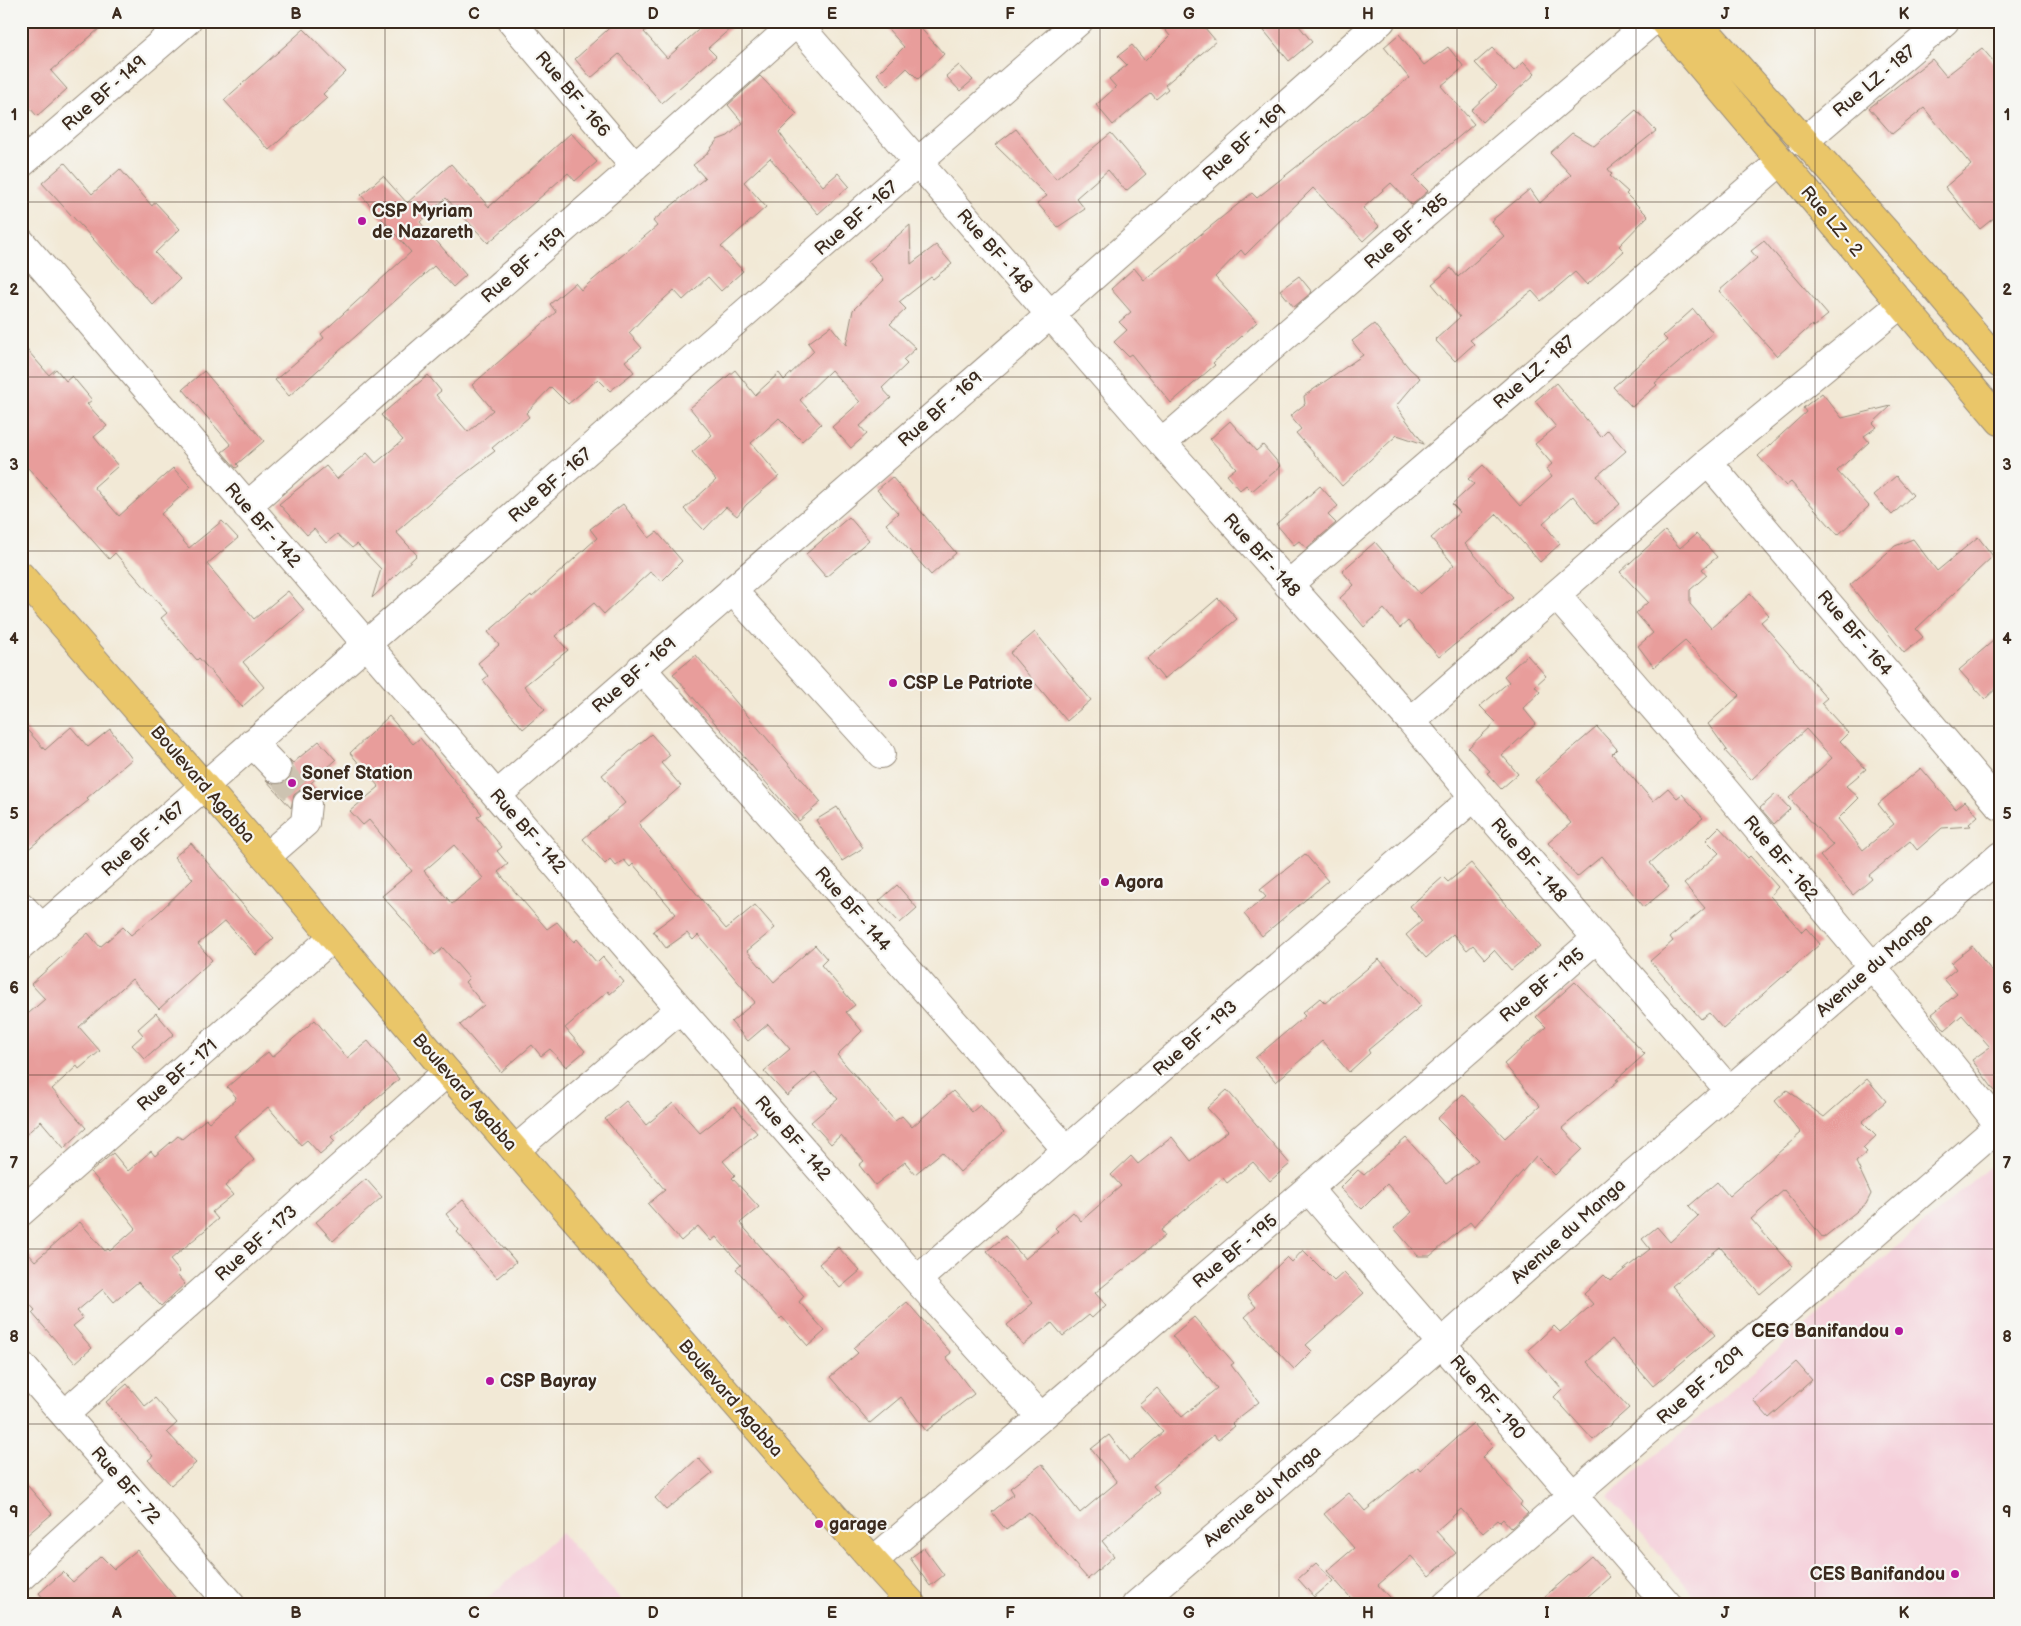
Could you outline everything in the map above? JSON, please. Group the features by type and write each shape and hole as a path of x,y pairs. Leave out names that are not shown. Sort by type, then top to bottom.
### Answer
{"main road":[{"name":"Rue LZ - 2","path":"1663,21 2000,421"},
{"name":"Rue LZ - 2","path":"1697,21 1928,280 2000,364"},
{"name":"Boulevard Agabba","path":"21,576 266,857 447,1072 913,1605"}],"street":[{"name":"Rue BF - 149","path":"21,164 187,21"},
{"name":"Rue BF - 166","path":"511,21 635,167"},
{"name":"Rue BF - 167","path":"21,946 919,163 1078,21"},
{"name":"Rue BF - 169","path":"497,795 1051,314 1381,21"},
{"name":"Rue BF - 185","path":"1162,442 1652,21"},
{"name":"Rue LZ - 187","path":"1803,142 1945,21"},
{"name":"Rue BF - 159","path":"247,506 635,167 796,22"},
{"name":"Rue BF - 148","path":"796,22 1162,442 1411,721 1474,797 1729,1090"},
{"name":"Rue LZ - 187","path":"1288,585 1781,161"},
{"name":"Rue BF - 142","path":"21,242 680,1009 917,1280 1040,1416"},
{"path":"1411,721 1708,462 1902,304"},
{"name":"Rue BF - 164","path":"1708,462 2000,806"},
{"path":"732,590 881,754"},
{"name":"Rue BF - 162","path":"1556,595 1714,777 1872,966 2000,1126"},
{"name":"Rue BF - 144","path":"641,668 1066,1149"},
{"path":"252,743 277,769"},
{"name":"Rue BF - 193","path":"917,1280 1474,797"},
{"path":"266,857 305,823 307,804"},
{"name":"Avenue du Manga","path":"1136,1605 1442,1344 1729,1090 2000,856"},
{"path":"21,906 42,928"},
{"name":"Rue BF - 171","path":"21,1212 333,937"},
{"name":"Rue BF - 195","path":"873,1561 1040,1416 1308,1189 1597,938"},
{"path":"515,1150 680,1009"},
{"name":"Rue BF - 173","path":"65,1414 447,1072"},
{"name":"Rue BF - 209","path":"1446,1605 2000,1126"},
{"name":"Rue RF - 190","path":"1308,1189 1668,1605"},
{"name":"Rue BF - 72","path":"21,1365 230,1605"},
{"path":"21,1577 123,1484"}],"shaded area":[{"name":"CEG Banifandou","path":"1996,1161 2000,1166 2000,1605 1703,1605 1608,1496"},
{"path":"561,1533 626,1605 480,1605"}],"building":[{"path":"21,21 108,21 51,71 67,89 37,116 21,98"},
{"path":"617,21 656,21 644,32 667,58 708,21 739,21 708,48 716,56 662,103 619,54 591,78 575,59"},
{"path":"881,21 914,21 944,54 918,79 907,68 888,86 877,74 904,47"},
{"path":"1158,21 1199,21 1216,41 1165,85 1168,89 1156,99 1151,93 1113,125 1096,105 1116,87 1109,79 1127,65 1118,56 1132,45 1145,61 1170,36"},
{"path":"1256,21 1295,21 1312,42 1289,61"},
{"path":"304,29 346,72 323,94 327,98 269,150 224,100"},
{"path":"1399,34 1424,65 1448,47 1464,67 1441,86 1474,124 1413,176 1428,191 1412,205 1391,183 1363,208 1379,226 1363,241 1313,188 1245,255 1241,250 1215,277 1257,322 1213,363 1215,365 1171,403 1131,354 1128,356 1114,342 1127,330 1119,322 1131,312 1111,289 1134,268 1144,280 1252,193 1257,198 1409,78 1384,47"},
{"path":"1492,48 1514,71 1524,62 1535,74 1482,122 1471,110 1497,86 1475,63"},
{"path":"1982,48 2000,69 2000,213 1980,229 1945,187 1971,165 1924,108 1892,134 1869,108 1932,59 1946,76"},
{"path":"959,65 973,80 960,91 946,76"},
{"path":"760,76 797,114 779,132 789,146 823,186 838,173 849,186 818,214 770,158 744,182 766,207 721,247 743,271 721,291 708,277 683,300 674,290 646,315 629,333 642,348 625,361 634,372 610,391 598,379 568,404 551,387 526,413 529,417 492,448 495,451 446,488 396,532 417,555 372,598 381,569 357,544 352,548 337,534 326,543 314,529 307,535 279,504 326,466 337,479 367,453 376,463 403,440 381,415 428,375 441,391 436,395 468,432 493,410 472,385 556,312 550,304 575,283 581,290 657,226 653,221 705,178 693,165 706,155 717,140 728,136 743,123 728,105"},
{"path":"1636,110 1656,131 1608,169 1612,174 1610,176 1628,192 1626,194 1648,216 1619,246 1624,251 1587,285 1575,272 1541,301 1532,291 1470,340 1474,344 1455,361 1435,340 1460,317 1432,284 1451,268 1458,277 1504,236 1491,221 1530,189 1540,203 1571,175 1550,153 1572,133 1594,146"},
{"path":"1016,129 1056,179 1111,133 1146,174 1126,191 1108,170 1076,198 1085,209 1058,227 1037,203 1047,196 995,145"},
{"path":"571,133 597,162 575,181 568,173 488,243 446,198 420,222 466,275 453,287 434,266 289,396 275,380 324,338 321,334 411,252 361,195 383,176 407,203 451,164 489,207"},
{"path":"65,163 92,194 120,169 152,206 155,202 180,229 155,253 180,279 153,305 42,183"},
{"path":"910,225 911,264 936,245 952,264 933,279 931,277 899,302 906,309 890,324 916,348 903,360 907,364 882,388 891,398 860,426 867,434 851,448 832,427 860,402 831,370 800,400 821,424 802,441 779,418 751,443 779,476 746,505 737,516 726,507 704,530 684,509 716,480 692,452 712,435 690,408 735,370 755,395 779,373 784,380 814,351 808,343 831,326 846,345 853,310 884,280 868,261"},
{"path":"1764,241 1828,315 1813,327 1812,325 1777,356 1719,291 1757,258 1751,251"},
{"path":"1299,276 1312,292 1294,307 1280,290"},
{"path":"1693,309 1713,333 1655,383 1657,385 1632,407 1613,387 1667,340 1663,336"},
{"path":"1374,324 1409,368 1420,378 1396,406 1424,444 1397,435 1342,486 1296,433 1301,429 1290,416 1305,404 1304,396 1363,355 1352,341"},
{"path":"21,343 49,375 56,369 66,381 72,376 92,400 87,404 107,426 94,437 118,466 94,487 119,516 173,468 191,487 161,514 189,548 222,521 238,538 207,564 254,619 288,591 304,610 243,662 264,687 242,707 199,658 197,660 161,618 167,613 115,553 109,559 21,460"},
{"path":"204,371 264,441 237,464 239,466 236,468 222,452 231,445 183,389"},
{"path":"1556,383 1601,437 1608,430 1626,451 1597,476 1620,504 1596,524 1573,496 1543,523 1560,544 1540,562 1497,514 1465,544 1513,598 1439,657 1408,621 1400,628 1384,609 1364,627 1340,598 1354,585 1342,571 1375,542 1420,594 1454,565 1431,538 1460,512 1452,504 1474,484 1468,479 1483,465 1520,506 1552,477 1546,469 1552,464 1535,444 1556,427 1535,401"},
{"path":"1822,393 1842,418 1891,406 1873,423 1877,427 1864,436 1869,442 1837,471 1869,506 1838,535 1791,482 1786,486 1758,456 1806,412 1803,408"},
{"path":"1230,421 1256,451 1263,445 1281,466 1252,491 1246,485 1240,490 1227,475 1236,468 1210,439"},
{"path":"1896,476 1913,495 1892,515 1874,495"},
{"path":"892,477 956,553 931,575 886,524 898,513 877,490"},
{"path":"1320,486 1338,506 1328,515 1336,523 1307,548 1299,541 1294,545 1276,524"},
{"path":"623,504 649,538 657,532 682,561 662,581 650,572 604,614 594,603 555,636 568,650 524,686 545,710 523,729 483,680 488,676 478,663 499,645 488,632 531,595 532,597 597,538 590,529"},
{"path":"849,517 869,540 826,577 806,554"},
{"path":"1665,531 1680,548 1696,534 1717,557 1702,569 1707,575 1690,590 1690,604 1711,628 1750,594 1769,615 1761,622 1827,698 1821,703 1848,733 1840,741 1866,769 1846,786 1859,798 1838,819 1863,850 1894,824 1878,804 1921,768 1956,809 1965,801 1978,816 1969,824 1971,826 1942,828 1917,850 1910,841 1869,875 1872,879 1853,895 1820,856 1833,845 1789,798 1832,758 1806,729 1751,780 1725,751 1727,750 1708,724 1740,695 1685,641 1654,667 1638,646 1653,633 1636,613 1648,602 1620,572"},
{"path":"1978,537 1993,556 1916,629 1923,637 1904,653 1850,585 1895,546 1913,539 1937,571"},
{"path":"1218,598 1237,619 1164,679 1147,659"},
{"path":"1035,632 1091,700 1067,721 1010,653"},
{"path":"2000,635 2000,685 1985,699 1959,670"},
{"path":"696,655 821,802 799,821 673,674"},
{"path":"1527,655 1546,676 1535,686 1540,692 1523,708 1536,724 1502,755 1518,774 1501,789 1487,773 1490,771 1468,748 1496,722 1480,706 1509,682 1504,676"},
{"path":"389,716 413,744 420,738 482,814 477,817 502,847 497,851 508,864 498,872 547,929 557,922 574,942 577,939 597,963 603,957 624,982 610,994 608,991 565,1028 585,1051 566,1067 550,1049 541,1056 532,1045 501,1072 460,1025 484,1005 465,982 469,978 443,948 435,955 382,896 412,871 369,820 363,825 350,811 379,787 350,753","holes":["454,845 483,878 452,904 424,871"]},
{"path":"21,723 45,750 71,727 88,747 110,729 132,759 87,798 89,800 21,855"},
{"path":"1597,727 1617,749 1612,754 1653,801 1668,788 1677,798 1682,794 1703,818 1650,863 1669,887 1644,907 1602,856 1577,877 1548,843 1571,823 1535,780"},
{"path":"651,734 670,755 661,763 681,786 639,823 640,826 726,929 755,905 775,928 747,951 774,982 815,945 827,959 821,965 855,1005 846,1012 862,1031 837,1055 895,1121 902,1116 912,1127 953,1091 972,1112 980,1105 1004,1132 960,1172 942,1152 915,1174 905,1162 875,1185 859,1165 864,1161 841,1135 831,1144 811,1122 838,1099 815,1072 787,1096 764,1071 790,1049 768,1024 748,1041 731,1022 755,1002 698,935 693,940 687,933 666,948 653,931 676,914 633,864 630,867 624,860 616,866 610,859 605,864 583,839 625,803 602,775"},
{"path":"319,741 336,760 311,783 320,793 309,789 300,790 294,795 291,808 266,780 273,784 287,781 292,773 289,759 293,763"},
{"path":"1776,794 1790,809 1774,824 1760,808"},
{"path":"837,807 863,848 842,861 816,820"},
{"path":"1719,827 1748,858 1750,856 1778,887 1770,896 1802,932 1806,928 1820,944 1723,1029 1709,1013 1701,1019 1650,961 1673,941 1670,937 1705,908 1684,884 1719,853 1706,840"},
{"path":"191,843 248,911 274,938 256,955 225,921 198,944 212,960 159,1009 132,979 79,1027 100,1051 79,1069 77,1066 52,1089 86,1128 64,1148 41,1121 21,1139 21,1020 45,999 31,984 88,933 100,947 123,927 131,935 159,912 193,879 174,857"},
{"path":"1305,854 1328,881 1262,936 1244,914 1266,897 1260,890"},
{"path":"1471,863 1540,946 1511,970 1494,950 1485,959 1473,945 1467,950 1453,934 1426,958 1406,935 1422,921 1410,906 1443,877 1448,882"},
{"path":"897,885 917,908 900,923 879,901"},
{"path":"1972,946 2000,981 2000,1098 1972,1060 1990,1047 1962,1015 1945,1030 1932,1014 1957,994 1944,979 1956,969 1951,963"},
{"path":"1379,959 1421,1006 1368,1050 1370,1053 1349,1072 1322,1041 1276,1082 1255,1058 1305,1016 1302,1013 1320,998 1325,1003"},
{"path":"1575,982 1645,1054 1616,1080 1619,1080 1562,1128 1582,1149 1555,1175 1536,1156 1474,1227 1470,1222 1430,1256 1418,1256 1394,1228 1412,1212 1387,1184 1362,1209 1340,1188 1358,1170 1364,1175 1406,1138 1446,1183 1478,1160 1437,1119 1463,1094 1505,1138 1540,1106 1504,1064 1546,1027 1536,1017"},
{"path":"156,1013 174,1034 145,1059 132,1045 143,1035 138,1029"},
{"path":"315,1020 347,1058 368,1041 399,1079 331,1137 335,1141 320,1154 307,1140 301,1145 268,1107 234,1136 254,1160 225,1186 233,1195 212,1212 218,1219 170,1260 180,1272 177,1275 185,1284 161,1306 138,1282 114,1302 103,1289 77,1311 83,1318 73,1326 92,1348 75,1363 32,1313 35,1310 21,1295 21,1245 35,1261 80,1222 105,1251 108,1249 110,1251 136,1228 91,1172 113,1153 128,1171 151,1151 155,1156 178,1136 182,1139 206,1119 209,1122 235,1100 236,1097 227,1087 268,1052 272,1057"},
{"path":"1867,1079 1886,1101 1862,1122 1876,1136 1863,1148 1867,1152 1856,1162 1871,1194 1866,1204 1823,1238 1784,1190 1751,1219 1793,1266 1760,1294 1720,1247 1672,1286 1715,1335 1653,1386 1612,1339 1587,1362 1629,1408 1593,1440 1554,1397 1562,1389 1528,1350 1554,1326 1560,1332 1593,1304 1584,1294 1604,1275 1610,1281 1650,1249 1642,1239 1657,1227 1670,1242 1698,1216 1689,1206 1717,1182 1729,1196 1801,1133 1775,1101 1787,1090 1824,1117"},
{"path":"1227,1090 1290,1164 1270,1181 1253,1162 1227,1183 1223,1178 1161,1230 1165,1236 1095,1293 1106,1305 1092,1318 1089,1315 1063,1336 1052,1323 1023,1345 1007,1325 1033,1303 987,1251 1005,1236 1025,1259 1058,1231 1055,1228 1073,1212 1081,1221 1121,1186 1111,1175 1131,1156 1138,1164 1172,1137 1191,1161 1228,1131 1207,1108"},
{"path":"626,1101 646,1125 673,1103 700,1133 734,1106 757,1133 723,1161 735,1175 732,1178 759,1207 740,1223 804,1296 799,1302 825,1331 808,1346 782,1317 780,1319 736,1269 741,1265 716,1237 711,1241 698,1226 681,1241 648,1204 665,1190 605,1119"},
{"path":"366,1179 382,1197 333,1241 316,1222"},
{"path":"463,1200 516,1262 497,1278 457,1232 459,1230 446,1214"},
{"path":"838,1247 860,1271 840,1288 819,1264"},
{"path":"1303,1250 1334,1281 1344,1272 1364,1293 1306,1345 1312,1351 1294,1369 1245,1317 1256,1307 1247,1296 1287,1257 1292,1262"},
{"path":"907,1302 951,1353 946,1357 974,1394 926,1431 901,1397 870,1423 830,1377 858,1353 853,1348"},
{"path":"1194,1317 1234,1363 1231,1365 1259,1402 1232,1423 1235,1426 1218,1440 1214,1435 1153,1486 1159,1493 1102,1541 1114,1556 1088,1579 1029,1512 1006,1530 992,1512 1014,1494 1010,1488 1042,1464 1080,1513 1117,1482 1091,1449 1109,1435 1129,1461 1163,1432 1139,1404 1157,1388 1182,1417 1217,1388 1172,1336"},
{"path":"1796,1362 1812,1380 1769,1418 1753,1400"},
{"path":"127,1384 145,1406 155,1398 177,1423 167,1432 196,1463 171,1485 148,1460 153,1456 106,1402"},
{"path":"1473,1423 1493,1446 1482,1457 1522,1502 1520,1505 1528,1513 1511,1528 1503,1519 1500,1522 1498,1520 1483,1533 1461,1509 1436,1531 1456,1553 1429,1576 1411,1556 1378,1585 1396,1605 1357,1605 1327,1571 1354,1548 1324,1514 1349,1493 1365,1511 1418,1467 1420,1470"},
{"path":"698,1458 712,1473 666,1510 655,1498"},
{"path":"21,1478 52,1514 21,1540"},
{"path":"924,1548 944,1575 930,1586 910,1558"},
{"path":"137,1550 181,1605 49,1605 39,1593 63,1572 73,1582 101,1556 114,1569"},
{"path":"1591,1556 1610,1577 1578,1605 1535,1605"},
{"path":"1316,1563 1333,1581 1314,1597 1298,1579"}],"tunnel":[{"path":"277,769 307,804"}],"place":[{"name":"CSP Myriam de Nazareth","path":"362,221"},
{"name":"CSP Le Patriote","path":"893,683"},
{"name":"Sonef Station Service","path":"292,783"},
{"name":"Agora","path":"1105,882"},
{"name":"CEG Banifandou","path":"1899,1331"},
{"name":"CSP Bayray","path":"490,1381"},
{"name":"garage","path":"819,1524"},
{"name":"CES Banifandou","path":"1955,1574"}]}
